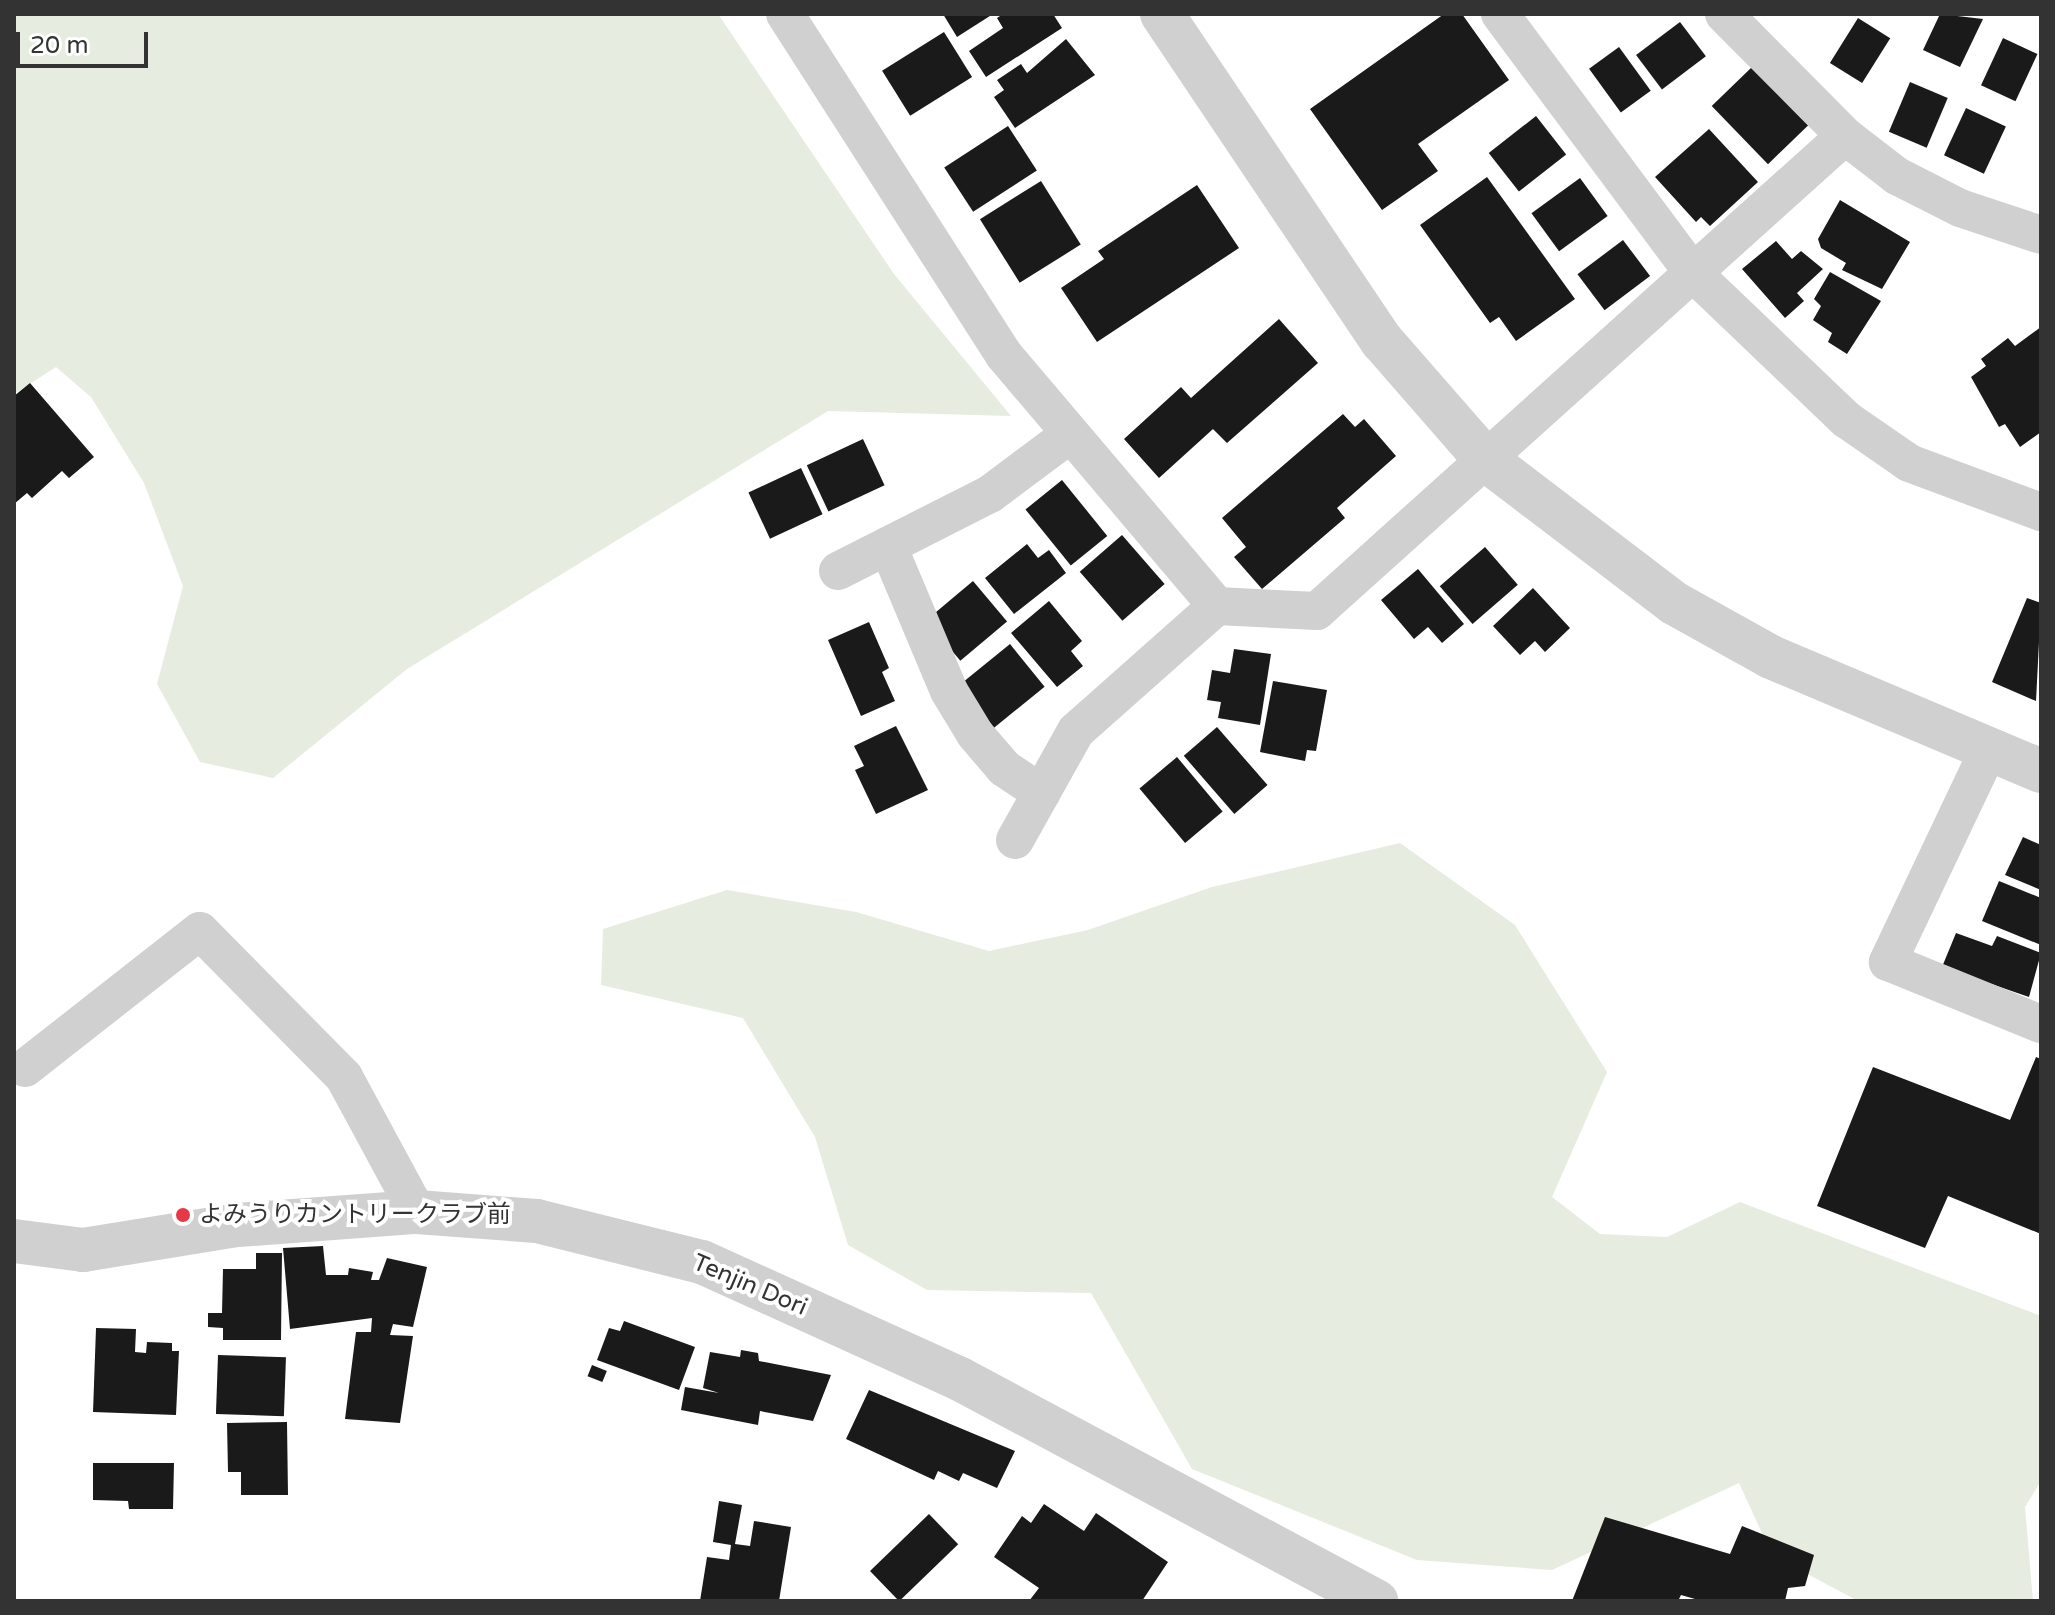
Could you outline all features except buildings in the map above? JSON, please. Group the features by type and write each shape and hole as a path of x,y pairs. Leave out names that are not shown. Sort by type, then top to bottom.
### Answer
{"street":[{"path":"785,14 1004,355 1217,606"},
{"path":"1162,14 1382,341 1485,459 1674,603 1771,657 2041,771"},
{"path":"1500,14 1693,273 1847,420 1909,463 2041,512"},
{"path":"1724,14 1845,136 1897,176 1947,202 2041,235"},
{"path":"1015,840 1076,731 1105,700 1217,606 1317,611 1845,136"},
{"path":"838,571 990,494 1069,435"},
{"path":"888,546 949,691 975,734 1004,768 1041,793"},
{"path":"1989,749 1888,962 2041,1024"},
{"path":"25,1068 200,931 344,1077 417,1212"},
{"name":"Tenjin Dori","path":"14,1241 83,1250 238,1225 417,1212 537,1221 702,1262 960,1379 1376,1601"}],"shaded area":[{"path":"14,14 718,14 894,274 1011,416 828,411 407,669 273,778 200,762 157,684 183,586 144,483 91,397 56,367 14,394"},
{"path":"1400,843 1515,925 1607,1072 1552,1197 1600,1234 1667,1237 1740,1202 2041,1316 2041,1481 2025,1507 2033,1601 1858,1601 1772,1555 1739,1483 1552,1570 1417,1560 1192,1469 1091,1293 927,1290 848,1245 815,1137 743,1018 601,985 603,929 727,890 856,912 989,951 1088,930 1212,887"}],"place":[{"name":"よみうりカントリークラブ前","path":"183,1215"}]}
